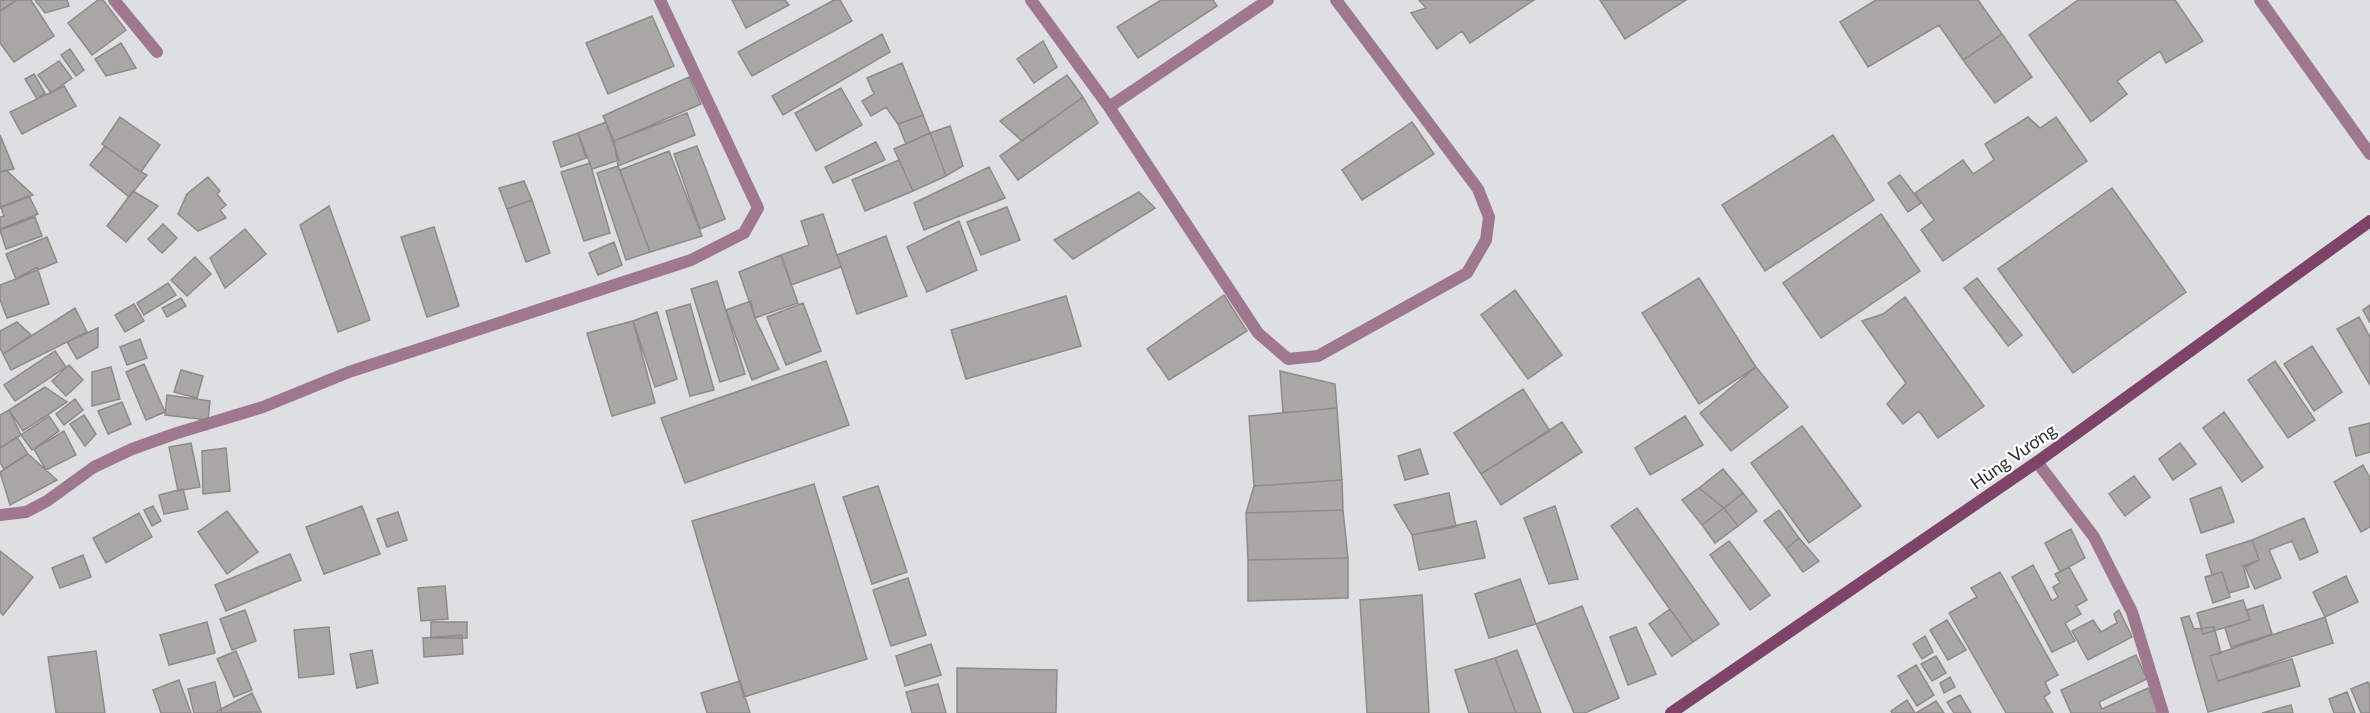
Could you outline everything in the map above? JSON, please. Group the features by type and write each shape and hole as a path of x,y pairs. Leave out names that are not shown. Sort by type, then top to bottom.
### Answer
{"main road":[{"name":"Hùng Vương","path":"1671,713 2037,462 2370,220"}],"street":[{"path":"114,0 157,52"},
{"path":"0,515 26,512 46,501 94,467 132,449 263,407 350,372 691,260 744,233 758,208 660,0"},
{"path":"1031,0 1109,107 1258,333 1288,359 1318,356 1467,273 1486,240 1490,217 1478,189 1336,0"},
{"path":"1109,107 1268,0"},
{"path":"2260,0 2370,154"},
{"path":"2037,462 2100,548 2132,612 2163,713"}],"building":[{"path":"0,0 17,0 0,11"},
{"path":"17,0 31,0 54,36 14,62 0,43 0,11"},
{"path":"35,0 67,0 69,6 45,13"},
{"path":"98,0 103,0 126,30 92,55 68,23"},
{"path":"732,0 785,0 789,5 746,28"},
{"path":"834,0 840,0 852,21 752,76 738,52"},
{"path":"1161,0 1213,0 1217,6 1138,58 1117,27"},
{"path":"1419,0 1534,0 1470,43 1462,31 1437,49 1411,13 1426,8"},
{"path":"1600,0 1686,0 1625,39"},
{"path":"1876,0 1978,0 2002,34 1963,60 1939,25 1868,67 1840,22"},
{"path":"2078,0 2175,0 2203,41 2166,63 2160,51 2117,81 2127,94 2091,122 2029,35"},
{"path":"652,16 674,66 608,94 586,43"},
{"path":"882,34 890,52 783,115 772,96"},
{"path":"2002,34 2032,77 1995,103 1963,60"},
{"path":"1043,41 1057,67 1034,83 1017,59"},
{"path":"121,43 136,68 106,76 95,59"},
{"path":"70,49 84,70 76,76 61,55"},
{"path":"59,61 72,78 51,93 38,75"},
{"path":"902,63 923,115 898,124 886,107 871,116 862,101 874,94 867,78"},
{"path":"34,74 45,93 37,99 25,79"},
{"path":"1067,75 1083,97 1022,141 1000,121"},
{"path":"689,77 701,104 614,141 603,116"},
{"path":"64,86 76,106 22,134 10,112"},
{"path":"841,88 862,125 816,151 795,113"},
{"path":"1083,97 1098,123 1018,180 1000,156"},
{"path":"687,113 695,135 618,166 614,141"},
{"path":"923,115 930,133 906,144 898,124"},
{"path":"120,117 160,145 141,172 102,144"},
{"path":"2028,117 2040,128 2056,117 2087,161 1943,261 1921,230 1934,220 1915,193 1963,160 1973,174 1994,160 1985,144"},
{"path":"606,122 619,160 592,169 578,133"},
{"path":"1412,122 1434,154 1362,200 1342,170"},
{"path":"950,126 963,166 946,176 930,133"},
{"path":"578,133 586,158 561,167 553,142"},
{"path":"930,133 946,176 913,191 894,149"},
{"path":"0,135 14,169 0,172"},
{"path":"1833,135 1874,200 1765,271 1722,205"},
{"path":"876,142 885,160 833,183 825,167"},
{"path":"105,146 147,175 129,197 90,165"},
{"path":"697,146 725,219 700,229 674,154"},
{"path":"669,151 702,236 650,252 620,170"},
{"path":"899,160 913,191 865,211 852,180"},
{"path":"590,163 610,233 584,241 561,172"},
{"path":"618,166 650,252 626,260 597,173"},
{"path":"989,167 1005,198 924,230 914,203"},
{"path":"6,170 33,195 0,208 0,172"},
{"path":"1900,175 1921,203 1908,212 1888,183"},
{"path":"208,177 220,191 217,194 226,205 220,210 226,218 198,231 178,214 187,194"},
{"path":"524,181 532,200 507,209 499,188"},
{"path":"2112,188 2186,292 2073,373 1998,269"},
{"path":"133,191 158,206 126,242 107,226"},
{"path":"1139,192 1155,208 1073,259 1054,240"},
{"path":"29,196 38,214 0,229 0,217 4,216 1,207"},
{"path":"532,200 550,253 526,262 507,209"},
{"path":"329,206 370,320 338,332 300,225"},
{"path":"1007,207 1020,240 981,255 967,222"},
{"path":"823,214 841,267 791,285 781,255 809,245 801,221"},
{"path":"1881,214 1920,271 1821,338 1783,283"},
{"path":"35,217 42,236 6,249 0,230"},
{"path":"959,221 977,270 927,292 907,247"},
{"path":"163,224 177,238 162,253 148,239"},
{"path":"434,227 459,306 427,317 401,237"},
{"path":"245,229 266,254 225,288 210,258"},
{"path":"886,236 907,296 857,314 837,255"},
{"path":"47,237 57,262 16,279 6,254"},
{"path":"614,242 622,265 598,275 589,253"},
{"path":"781,255 798,303 755,318 739,272"},
{"path":"195,257 211,274 187,296 171,280"},
{"path":"37,267 49,304 7,318 0,300 0,285"},
{"path":"1699,278 1756,367 1699,404 1642,313"},
{"path":"1977,278 2022,335 2008,346 1964,288"},
{"path":"717,281 745,374 720,382 691,289"},
{"path":"168,283 176,295 144,315 137,303"},
{"path":"1515,290 1562,355 1528,379 1481,315"},
{"path":"1224,295 1247,331 1169,380 1147,349"},
{"path":"1066,296 1081,346 966,379 951,330"},
{"path":"1905,297 1984,406 1938,438 1919,411 1903,424 1887,404 1906,383 1862,321 1883,314"},
{"path":"181,298 186,306 167,317 162,308"},
{"path":"751,301 755,318 779,369 752,380 726,310"},
{"path":"803,303 821,351 786,365 767,317"},
{"path":"134,304 144,321 125,332 115,315"},
{"path":"690,304 714,390 690,396 666,311"},
{"path":"2370,305 2370,323 2363,310"},
{"path":"75,308 87,332 11,370 3,354"},
{"path":"657,312 677,379 655,387 633,321"},
{"path":"2359,317 2370,337 2370,385 2337,329"},
{"path":"633,321 655,403 612,416 587,333"},
{"path":"17,322 31,335 3,354 0,348 0,331"},
{"path":"98,328 98,347 77,359 67,342"},
{"path":"140,339 147,358 127,365 120,347"},
{"path":"2312,346 2342,392 2314,411 2284,364"},
{"path":"55,351 66,367 15,401 4,385"},
{"path":"826,361 849,425 685,483 661,418"},
{"path":"2275,361 2315,420 2288,438 2248,380"},
{"path":"144,364 165,412 146,420 126,372"},
{"path":"69,365 83,380 66,396 52,381"},
{"path":"111,367 120,399 92,406 92,372"},
{"path":"1756,367 1788,407 1731,451 1700,413"},
{"path":"181,370 203,376 197,398 174,392"},
{"path":"1280,371 1335,384 1337,408 1283,413"},
{"path":"45,387 67,402 23,431 9,410"},
{"path":"1523,389 1550,431 1481,474 1454,433"},
{"path":"167,395 210,401 208,420 165,415"},
{"path":"75,399 83,410 64,425 56,414"},
{"path":"122,402 131,424 108,434 98,411"},
{"path":"1337,408 1342,480 1254,486 1249,416"},
{"path":"9,410 21,435 0,448 0,415"},
{"path":"2224,412 2263,467 2242,482 2203,428"},
{"path":"84,415 96,434 85,446 70,424"},
{"path":"49,416 59,431 32,450 21,435"},
{"path":"1685,416 1703,445 1650,475 1635,448"},
{"path":"1562,422 1582,452 1501,505 1481,474"},
{"path":"2370,423 2370,452 2356,456 2349,428"},
{"path":"1802,426 1861,506 1809,543 1751,463"},
{"path":"64,431 76,455 46,470 34,449"},
{"path":"17,437 28,454 4,469 0,463 0,448"},
{"path":"191,443 200,487 178,491 169,447"},
{"path":"2180,443 2196,464 2173,480 2159,459"},
{"path":"226,448 230,491 203,494 202,451"},
{"path":"1420,449 1428,474 1405,480 1398,456"},
{"path":"28,454 57,480 10,505 0,472"},
{"path":"2363,465 2370,478 2370,527 2361,532 2334,482"},
{"path":"1723,469 1743,493 1724,508 1699,488"},
{"path":"2134,476 2150,497 2125,516 2109,494"},
{"path":"1342,480 1343,510 1246,513 1254,486"},
{"path":"814,484 867,659 744,697 692,521"},
{"path":"878,486 907,572 872,584 843,497"},
{"path":"2221,487 2234,522 2201,533 2190,499"},
{"path":"1699,488 1724,508 1702,525 1682,500"},
{"path":"183,489 188,509 164,514 159,495"},
{"path":"1449,493 1456,527 1412,535 1394,505"},
{"path":"1743,493 1757,511 1738,526 1724,508"},
{"path":"153,506 161,521 152,526 144,510"},
{"path":"362,506 380,554 324,574 306,527"},
{"path":"1555,506 1578,579 1549,584 1524,518"},
{"path":"1637,508 1719,624 1693,642 1611,526"},
{"path":"1724,508 1738,526 1715,543 1702,525"},
{"path":"1343,510 1348,558 1248,560 1246,513"},
{"path":"1779,510 1799,538 1786,549 1764,521"},
{"path":"227,511 258,552 227,574 198,532"},
{"path":"398,512 407,540 387,547 377,519"},
{"path":"139,513 152,537 106,563 93,538"},
{"path":"2304,518 2318,552 2300,560 2292,541 2269,550 2281,578 2255,589 2245,567 2259,560 2252,540"},
{"path":"1476,521 1485,558 1419,570 1412,535"},
{"path":"2071,529 2085,558 2060,572 2045,543"},
{"path":"1799,538 1819,561 1803,572 1786,549"},
{"path":"2252,540 2259,560 2243,566 2249,587 2229,593 2222,572 2212,575 2206,555"},
{"path":"1729,541 1770,595 1750,610 1710,555"},
{"path":"0,551 33,577 3,615 0,612"},
{"path":"290,554 301,580 226,611 215,585"},
{"path":"83,555 91,577 60,588 52,568"},
{"path":"1348,558 1348,598 1248,601 1248,560"},
{"path":"2033,565 2052,601 2058,597 2053,587 2060,583 2055,574 2069,567 2087,600 2076,606 2081,614 2065,623 2075,641 2052,652 2012,577"},
{"path":"2000,572 2058,675 2045,682 2050,693 2044,697 2053,713 2006,713 1949,613 1977,597 1971,588"},
{"path":"2222,572 2230,597 2213,603 2205,577"},
{"path":"2346,576 2358,602 2325,617 2313,592"},
{"path":"908,578 926,635 891,646 873,590"},
{"path":"1520,579 1536,624 1489,638 1475,594"},
{"path":"445,586 448,619 421,621 418,588"},
{"path":"1422,595 1429,713 1367,713 1360,600"},
{"path":"2243,600 2250,620 2203,634 2197,613"},
{"path":"2263,605 2272,634 2231,647 2225,628 2250,620 2246,610"},
{"path":"1582,606 1619,698 1585,713 1574,713 1536,624"},
{"path":"1670,609 1693,642 1672,656 1649,624"},
{"path":"245,610 256,641 232,650 220,619"},
{"path":"2119,610 2132,637 2088,660 2072,631 2093,620 2101,632 2117,623 2114,614"},
{"path":"2189,616 2194,629 2214,627 2221,653 2210,656 2218,681 2292,659 2300,686 2208,712 2181,618"},
{"path":"2325,617 2333,643 2218,681 2210,656"},
{"path":"1947,620 1966,650 1948,660 1930,630"},
{"path":"207,622 215,653 169,665 160,635"},
{"path":"431,622 467,622 467,638 431,638"},
{"path":"329,627 334,674 299,678 294,630"},
{"path":"1636,627 1656,674 1628,685 1610,637"},
{"path":"462,635 463,654 424,657 423,638"},
{"path":"1925,636 1933,652 1922,659 1913,644"},
{"path":"931,644 941,675 905,686 896,656"},
{"path":"372,650 378,683 357,688 350,654"},
{"path":"1517,650 1541,713 1516,713 1495,658"},
{"path":"96,651 105,713 56,713 48,657"},
{"path":"236,651 252,690 234,697 217,659"},
{"path":"2136,655 2147,679 2099,702 2102,709 2148,688 2160,713 2071,713 2061,690"},
{"path":"1936,656 1946,673 1932,681 1921,664"},
{"path":"1495,658 1516,713 1469,713 1455,670"},
{"path":"1916,665 1934,695 1917,706 1898,676"},
{"path":"957,668 1057,670 1056,713 957,713"},
{"path":"1950,677 1955,687 1944,693 1940,683"},
{"path":"179,680 191,713 161,713 153,690"},
{"path":"740,681 750,713 707,713 701,693"},
{"path":"215,682 222,713 194,713 188,689"},
{"path":"2368,682 2370,713 2361,713 2351,689"},
{"path":"938,684 946,713 912,713 906,692"},
{"path":"2347,692 2355,713 2334,713 2329,699"},
{"path":"252,693 261,712 217,713 217,711"},
{"path":"1960,695 1971,713 1954,713 1947,702"},
{"path":"1907,700 1915,713 1892,713 1891,711"},
{"path":"1936,701 1944,713 1916,713"},
{"path":"2291,705 2293,713 2262,713"}]}
